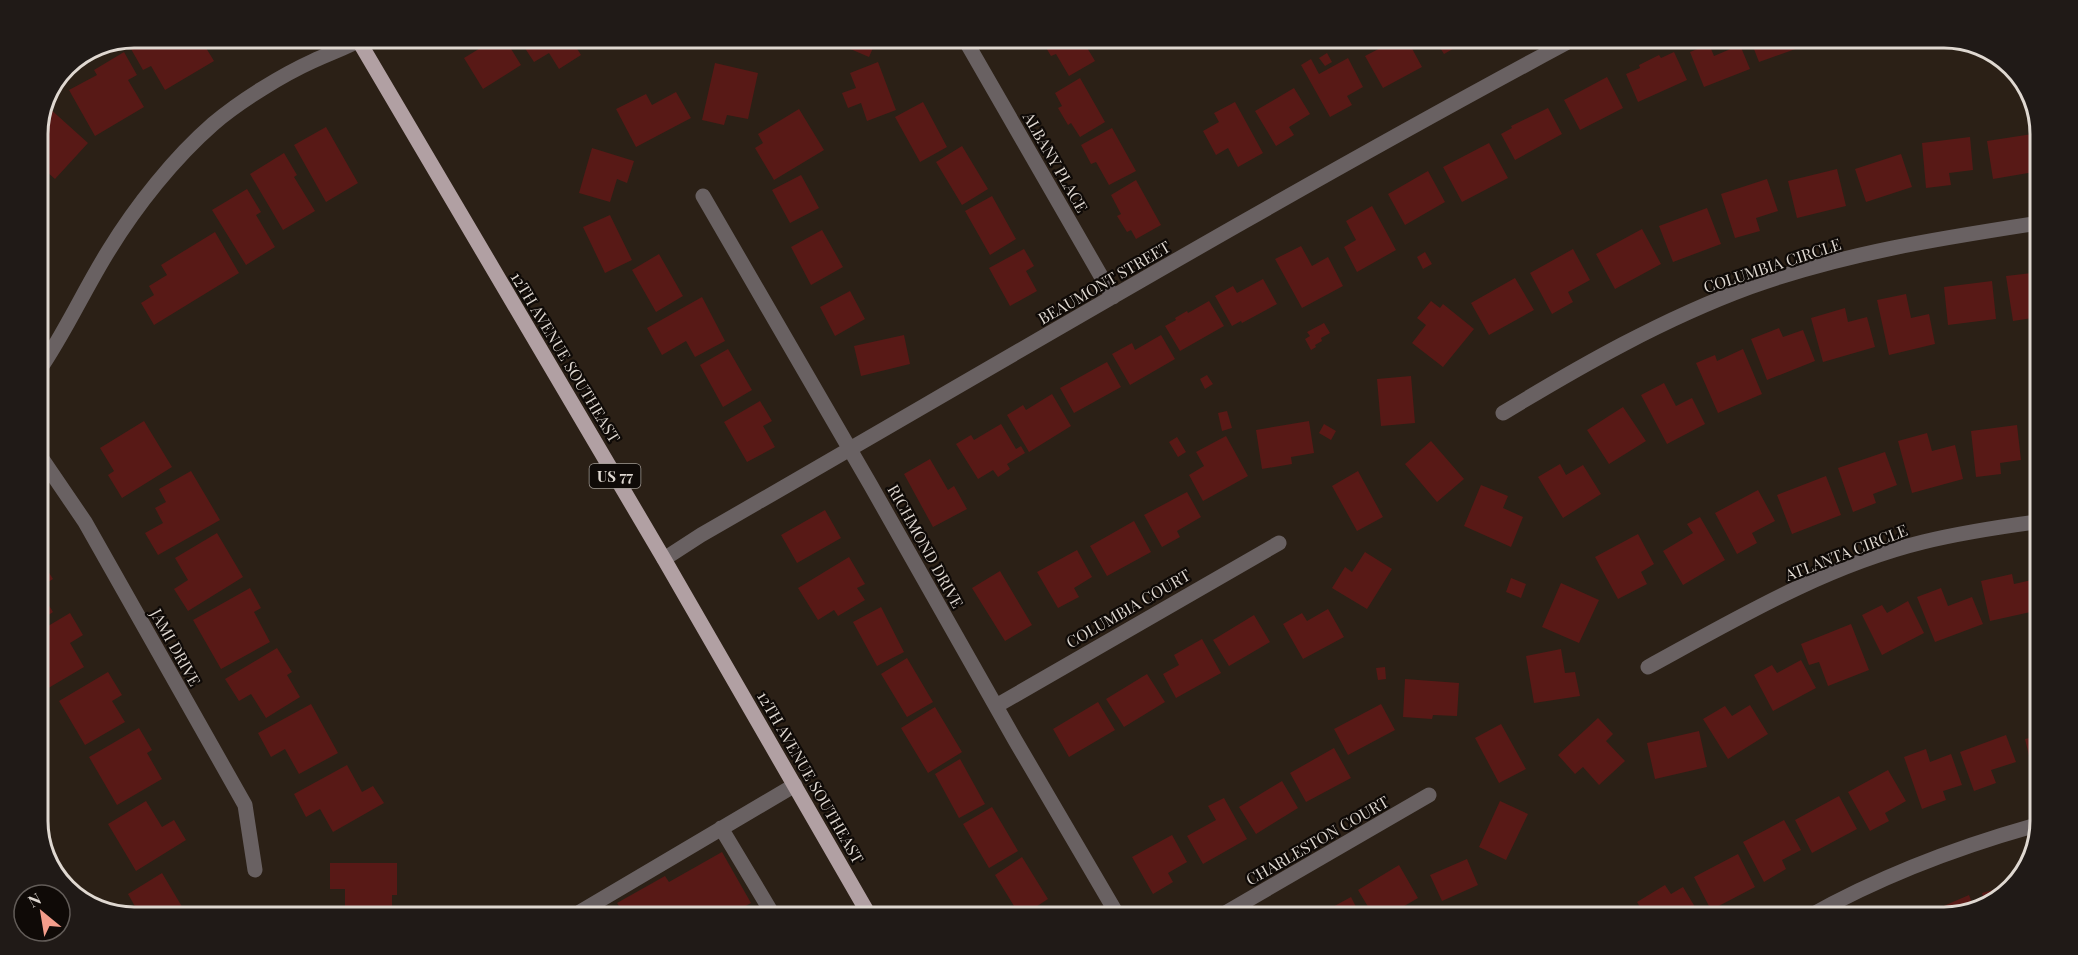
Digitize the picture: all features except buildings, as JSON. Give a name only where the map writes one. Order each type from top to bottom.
[{"type":"main road","name":"12TH AVENUE SOUTHEAST","points":[[364,48],[664,559],[865,907]]},
{"type":"street","points":[[48,357],[71,321],[86,289],[126,223],[182,154],[214,124],[255,95],[311,62],[340,48]]},
{"type":"street","name":"ALBANY PLACE","points":[[970,48],[1113,297]]},
{"type":"street","name":"BEAUMONT STREET","points":[[664,559],[700,535],[1113,297],[1461,99],[1557,48]]},
{"type":"street","name":"RICHMOND DRIVE","points":[[703,196],[1113,907]]},
{"type":"street","name":"COLUMBIA CIRCLE","points":[[1503,413],[1547,386],[1660,325],[1751,287],[1807,269],[1895,247],[2030,224]]},
{"type":"street","name":"JAMI DRIVE","points":[[48,468],[85,522],[245,805],[255,870]]},
{"type":"street","name":"ATLANTA CIRCLE","points":[[1648,667],[1749,612],[1833,573],[1923,542],[2030,523]]},
{"type":"street","name":"COLUMBIA COURT","points":[[996,706],[1279,543]]},
{"type":"street","points":[[588,907],[795,785]]},
{"type":"street","name":"CHARLESTON COURT","points":[[1236,907],[1429,795]]},
{"type":"street","points":[[1827,907],[1908,868],[1973,844],[2029,827]]},
{"type":"street","points":[[722,828],[768,907]]}]
